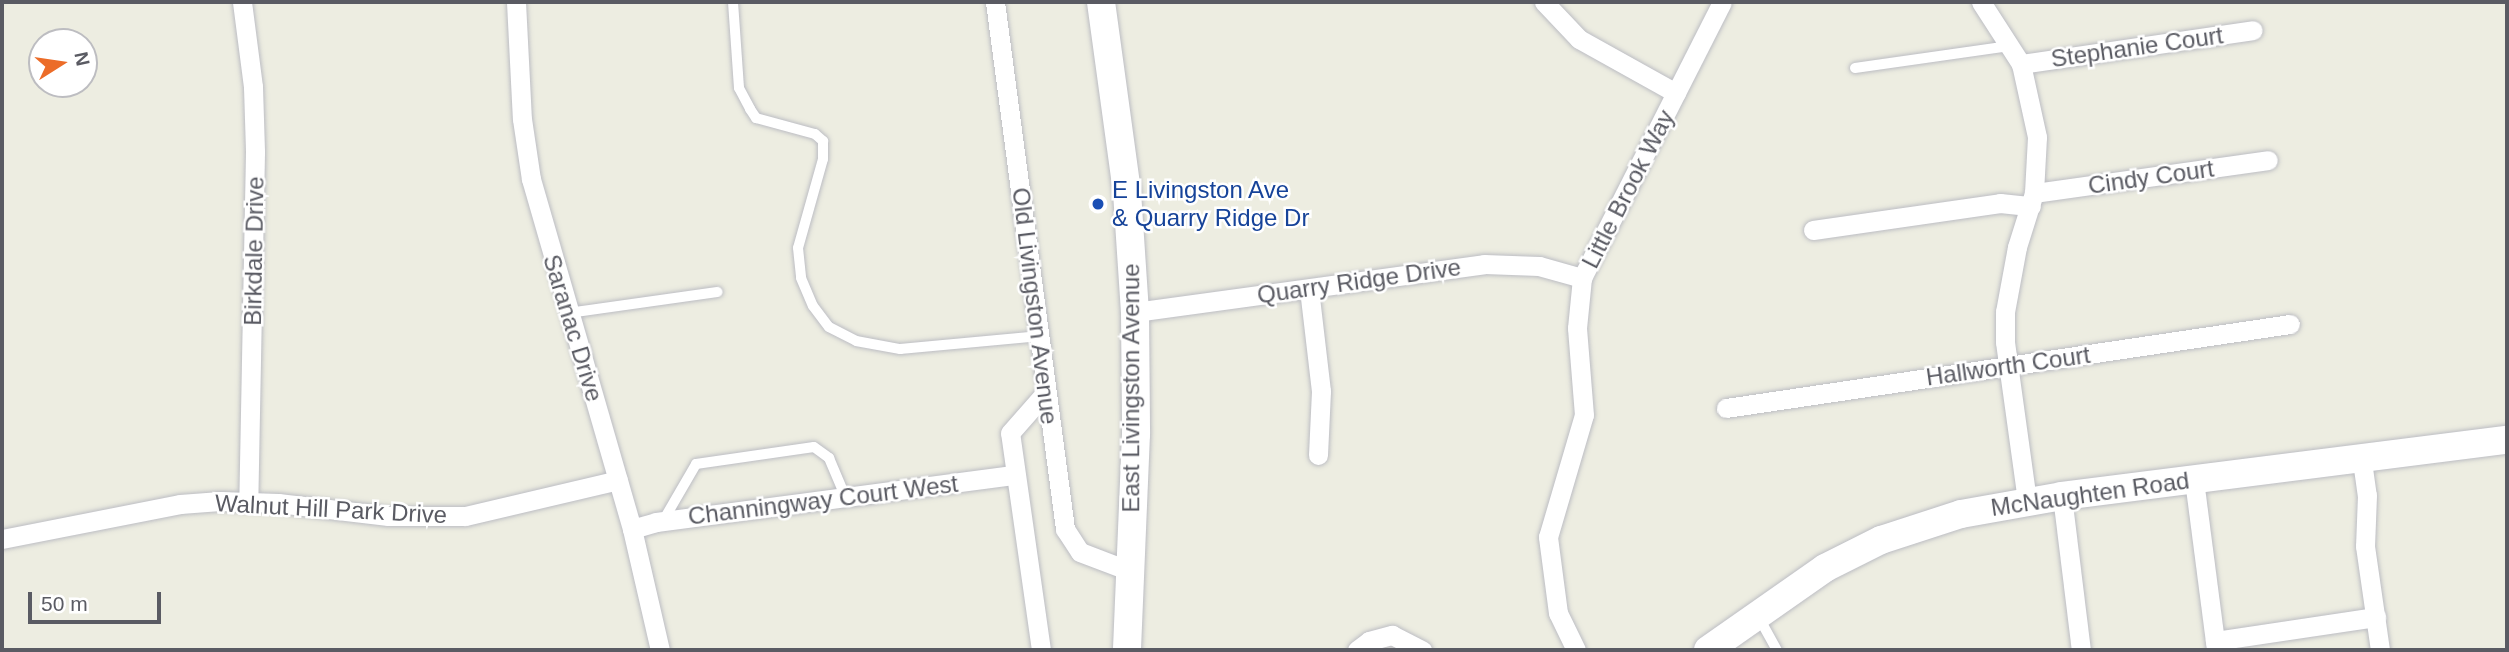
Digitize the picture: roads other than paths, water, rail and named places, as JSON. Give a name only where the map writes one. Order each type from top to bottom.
[{"type":"street","name":"Birkdale Drive","points":[[242,2],[253,87],[255,152],[248,501]]},
{"type":"street","name":"Saranac Drive","points":[[516,2],[525,149],[568,313],[632,529],[660,650]]},
{"type":"street","name":"Old Livingston Avenue","points":[[995,2],[1067,538],[1080,552],[1130,571]]},
{"type":"street","name":"East Livingston Avenue","points":[[1101,2],[1126,192],[1135,312],[1127,650]]},
{"type":"street","name":"Little Brook Way","points":[[1576,650],[1563,629],[1554,595],[1548,537],[1584,415],[1577,328],[1583,278],[1722,2]]},
{"type":"street","points":[[1981,2],[2013,45],[2021,64],[2037,136],[2032,200],[2005,312],[2008,366],[2028,501]]},
{"type":"street","name":"Little Brook Way","points":[[1548,4],[1579,39],[1676,93]]},
{"type":"street","name":"Stephanie Court","points":[[2021,64],[2253,30]]},
{"type":"street","name":"Cindy Court","points":[[1813,230],[2032,200],[2268,160]]},
{"type":"street","name":"Quarry Ridge Drive","points":[[1135,312],[1511,262],[1583,278]]},
{"type":"street","points":[[1309,289],[1320,366],[1318,455]]},
{"type":"street","name":"Hallworth Court","points":[[1727,408],[2290,324]]},
{"type":"street","points":[[1041,650],[1010,433],[1046,391]]},
{"type":"street","name":"McNaughten Road","points":[[1708,650],[1756,612],[1825,568],[1881,540],[1961,514],[2063,496],[2507,440]]},
{"type":"street","points":[[2362,460],[2367,495],[2365,546],[2380,650]]},
{"type":"street","name":"Channingway Court West","points":[[632,529],[663,521],[1015,475]]},
{"type":"street","name":"Walnut Hill Park Drive","points":[[2,539],[180,504],[248,501],[388,516],[465,516],[499,511],[618,480]]},
{"type":"street","points":[[2194,480],[2215,645],[2376,617]]},
{"type":"street","points":[[2063,496],[2081,650]]},
{"type":"street","points":[[1357,650],[1369,641],[1392,635],[1422,650]]},
{"type":"lane","points":[[733,2],[739,88],[756,118],[815,134],[823,141],[798,248],[801,278],[813,306],[829,327],[856,341],[900,349],[1040,336]]},
{"type":"lane","points":[[1855,68],[2013,45]]},
{"type":"lane","points":[[568,313],[718,292]]},
{"type":"lane","points":[[663,521],[696,464],[814,447],[829,458],[846,498]]},
{"type":"lane","points":[[1756,612],[1777,650]]},
{"type":"place","name":"E Livingston Ave & Quarry Ridge Dr","points":[[1098,204]]}]
